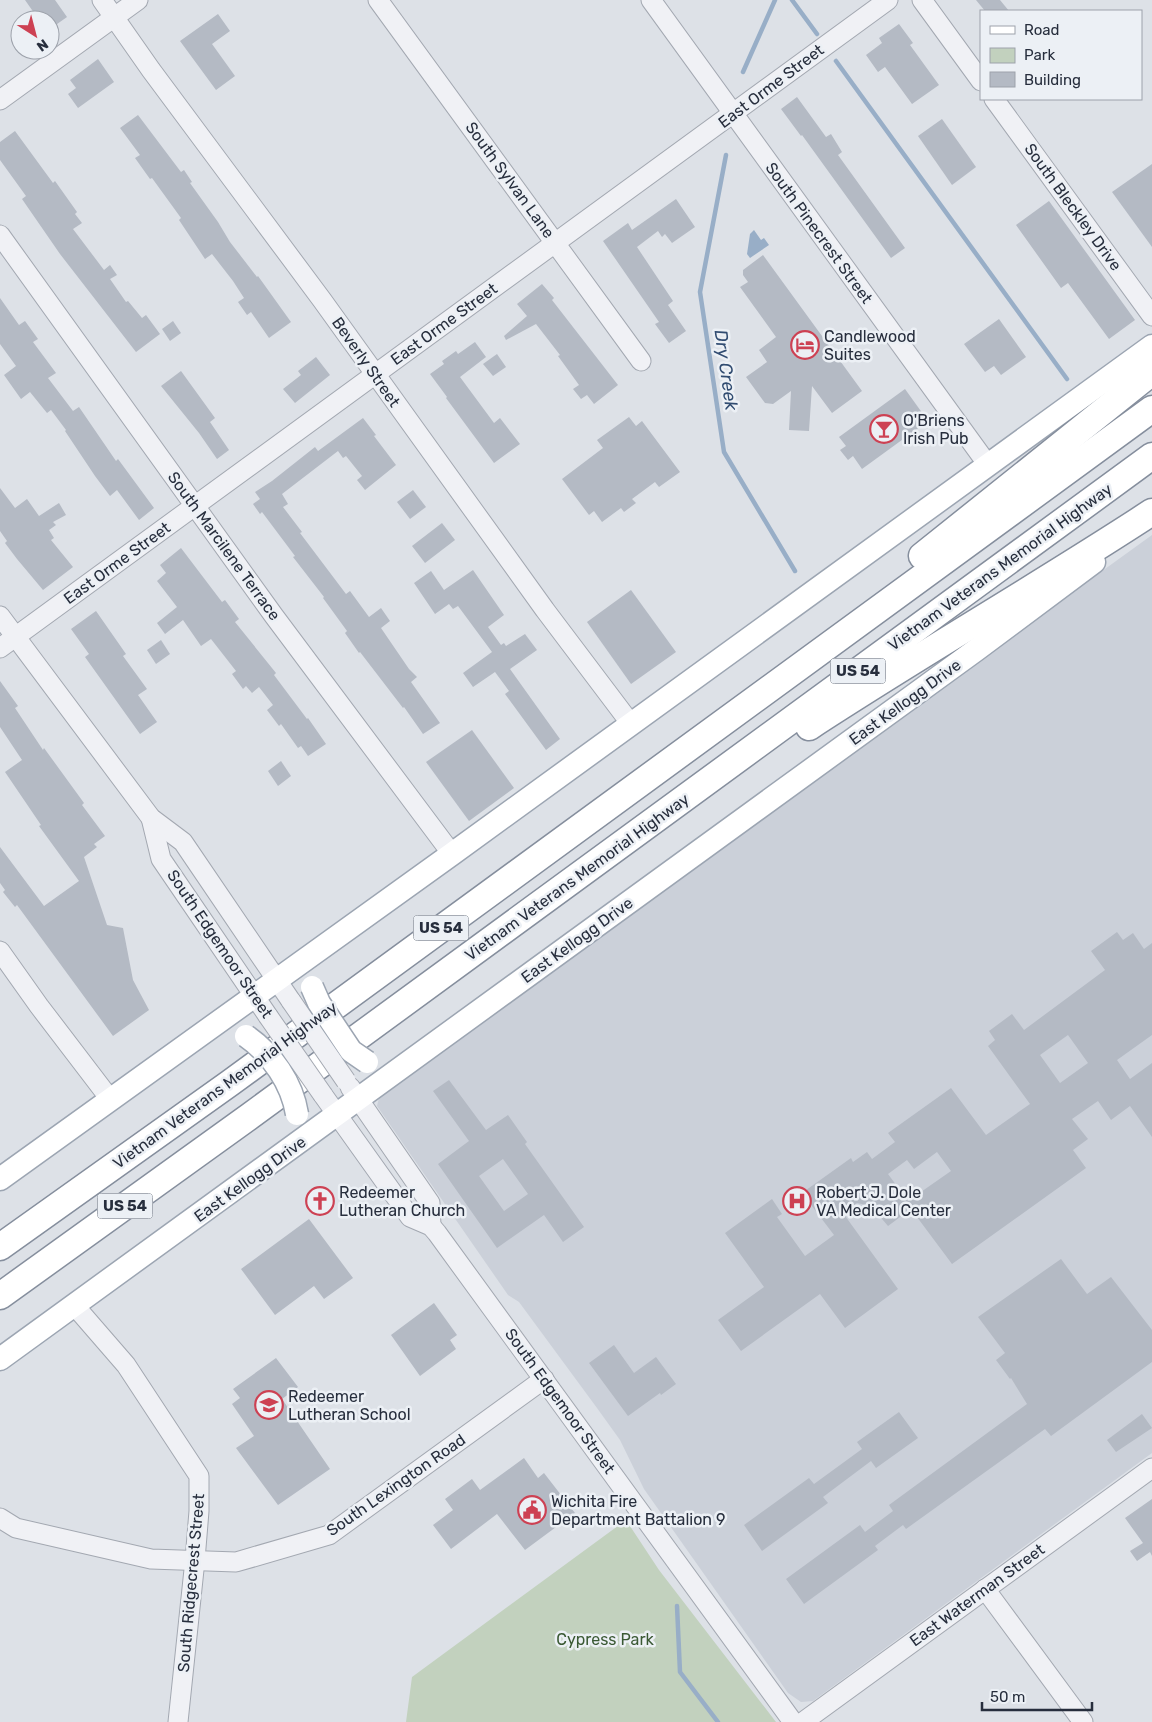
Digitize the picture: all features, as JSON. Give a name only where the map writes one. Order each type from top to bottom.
[{"type":"highway","points":[[653,773],[1152,372]]},
{"type":"highway","name":"Vietnam Veterans Memorial Highway","points":[[0,1247],[230,1083],[1152,409]]},
{"type":"highway","name":"Vietnam Veterans Memorial Highway","points":[[0,1296],[250,1116],[1152,456]]},
{"type":"highway","points":[[565,885],[880,680],[1078,561],[1152,512]]},
{"type":"highway","points":[[0,1233],[230,1083]]},
{"type":"highway","points":[[0,1312],[250,1116]]},
{"type":"main road","points":[[0,1179],[1152,346]]},
{"type":"main road","name":"East Kellogg Drive","points":[[0,1359],[976,650],[1152,518]]},
{"type":"main road","points":[[326,944],[313,969],[312,987],[319,1004],[352,1051],[367,1062],[383,1063],[416,1058]]},
{"type":"main road","points":[[203,1033],[227,1032],[246,1036],[260,1046],[286,1080],[294,1096],[297,1114],[289,1135],[269,1164]]},
{"type":"street","name":"Beverly Street","points":[[102,0],[151,70],[322,300],[545,610],[631,724]]},
{"type":"street","points":[[0,100],[138,0]]},
{"type":"street","name":"South Sylvan Lane","points":[[378,0],[641,361]]},
{"type":"street","name":"South Pinecrest Street","points":[[651,0],[988,465]]},
{"type":"street","name":"East Orme Street","points":[[0,648],[888,0]]},
{"type":"street","points":[[922,0],[980,80]]},
{"type":"street","name":"South Bleckley Drive","points":[[995,100],[1152,316]]},
{"type":"street","name":"South Marcilene Terrace","points":[[0,234],[274,616],[452,854]]},
{"type":"street","name":"South Edgemoor Street","points":[[0,616],[151,818],[183,842],[430,1203],[431,1226]]},
{"type":"street","name":"South Edgemoor Street","points":[[151,818],[162,859],[337,1116],[410,1217],[431,1226],[793,1722]]},
{"type":"street","points":[[0,951],[39,1006],[110,1099]]},
{"type":"street","name":"South Ridgecrest Street","points":[[74,1305],[126,1365],[199,1476],[199,1511],[195,1560],[178,1722]]},
{"type":"street","name":"South Lexington Road","points":[[0,1518],[16,1528],[151,1559],[236,1562],[328,1535],[544,1379]]},
{"type":"street","name":"East Waterman Street","points":[[803,1722],[1152,1468]]},
{"type":"street","points":[[984,1589],[1083,1722]]},
{"type":"shaded area","name":"Robert J. Dole VA Medical Center","points":[[1152,535],[1152,1453],[813,1701],[801,1702],[788,1693],[644,1489],[620,1440],[597,1408],[519,1302],[508,1295],[377,1106],[379,1098],[383,1090]]},
{"type":"green space","name":"Cypress Park","points":[[626,1520],[659,1570],[776,1722],[406,1722],[412,1677]]},
{"type":"water","points":[[754,230],[761,240],[764,238],[769,245],[750,258],[747,254],[750,234]]},
{"type":"building","points":[[25,0],[55,0],[67,17],[60,22],[60,10],[32,10]]},
{"type":"building","points":[[976,0],[1000,0],[1008,10],[984,10]]},
{"type":"building","points":[[218,14],[230,31],[212,44],[235,76],[216,90],[180,41]]},
{"type":"building","points":[[899,24],[913,43],[910,45],[939,85],[912,104],[885,67],[878,72],[866,55],[882,43],[879,38]]},
{"type":"building","points":[[98,59],[114,82],[78,108],[68,94],[76,88],[70,80]]},
{"type":"building","points":[[797,97],[826,137],[831,134],[842,152],[838,155],[905,248],[891,258],[781,109]]},
{"type":"building","points":[[138,115],[181,172],[184,170],[192,182],[190,183],[230,242],[258,276],[291,322],[269,338],[251,312],[247,315],[238,302],[244,298],[233,281],[212,254],[205,259],[179,220],[181,218],[135,158],[140,155],[120,128]]},
{"type":"building","points":[[942,119],[976,167],[952,185],[918,136]]},
{"type":"building","points":[[15,131],[77,212],[75,214],[82,223],[73,229],[104,270],[110,265],[117,275],[110,279],[126,302],[128,301],[142,318],[146,315],[160,334],[136,352],[60,254],[22,199],[26,196],[0,160],[0,142]]},
{"type":"building","points":[[1152,164],[1152,247],[1112,192]]},
{"type":"building","points":[[676,199],[695,227],[672,243],[665,234],[662,237],[658,231],[637,247],[673,301],[668,305],[686,331],[669,343],[655,324],[659,322],[603,241],[628,223],[632,230]]},
{"type":"building","points":[[1049,201],[1135,320],[1109,339],[1068,283],[1061,288],[1016,225]]},
{"type":"building","name":"Candlewood Suites","points":[[763,255],[862,391],[832,413],[812,386],[809,431],[789,430],[791,391],[773,404],[765,403],[746,377],[767,362],[759,350],[776,337],[740,287],[748,282],[743,275],[743,270]]},
{"type":"building","points":[[542,284],[554,298],[552,300],[618,385],[594,404],[587,395],[581,399],[573,389],[579,385],[558,356],[560,355],[536,324],[506,340],[504,336],[527,316],[517,304]]},
{"type":"building","points":[[0,298],[19,325],[25,321],[38,339],[33,342],[56,373],[48,378],[73,411],[79,407],[116,461],[118,459],[154,508],[139,520],[117,490],[110,496],[51,410],[47,413],[30,392],[21,399],[4,375],[16,366],[0,344]]},
{"type":"building","points":[[999,319],[1026,357],[1001,375],[994,366],[985,372],[964,344]]},
{"type":"building","points":[[173,321],[181,333],[170,341],[162,329]]},
{"type":"building","points":[[475,342],[486,357],[460,377],[494,423],[500,418],[520,444],[494,463],[430,374],[444,364],[442,361],[456,351],[458,354]]},
{"type":"building","points":[[497,354],[506,367],[493,376],[483,364]]},
{"type":"building","points":[[316,357],[330,375],[295,403],[283,389],[301,375],[298,371]]},
{"type":"building","points":[[181,371],[215,418],[210,422],[229,450],[217,459],[199,433],[161,386]]},
{"type":"building","name":"O'Briens Irish Pub","points":[[905,389],[928,421],[862,469],[853,456],[848,460],[840,450],[846,446],[839,437]]},
{"type":"building","points":[[629,417],[636,426],[642,421],[680,472],[659,487],[655,482],[632,499],[636,503],[624,512],[621,508],[602,522],[594,511],[589,515],[562,479],[603,448],[597,440]]},
{"type":"building","points":[[363,418],[396,465],[365,490],[357,480],[362,476],[346,456],[343,458],[338,451],[282,494],[288,504],[283,507],[346,594],[350,591],[369,617],[381,608],[390,621],[381,628],[409,669],[417,677],[411,682],[440,723],[423,734],[404,707],[359,653],[324,597],[293,557],[295,556],[262,512],[260,514],[253,504],[260,499],[255,492],[315,447],[318,451]]},
{"type":"building","points":[[0,488],[15,508],[27,499],[39,516],[59,503],[66,515],[53,522],[56,525],[49,530],[54,538],[51,540],[73,567],[43,590],[5,543],[7,541],[0,531]]},
{"type":"building","points":[[413,490],[426,507],[410,519],[397,502]]},
{"type":"building","points":[[442,523],[455,540],[425,563],[412,546]]},
{"type":"building","points":[[181,548],[222,602],[225,600],[239,619],[235,622],[276,673],[274,675],[326,744],[308,756],[301,746],[298,748],[281,724],[279,726],[267,710],[273,705],[259,687],[252,693],[246,686],[243,689],[232,674],[236,671],[211,639],[201,646],[183,620],[165,634],[157,623],[177,607],[157,581],[166,573],[160,565]]},
{"type":"building","points":[[473,570],[504,615],[488,627],[501,645],[504,643],[506,646],[525,634],[537,650],[510,669],[560,739],[546,750],[505,694],[509,691],[495,672],[473,687],[463,673],[492,652],[458,606],[453,609],[449,604],[435,614],[414,583],[431,571],[444,590]]},
{"type":"building","points":[[631,590],[676,652],[631,684],[587,622]]},
{"type":"building","points":[[96,611],[126,654],[123,656],[147,689],[138,695],[157,722],[140,734],[85,657],[89,654],[71,629]]},
{"type":"building","points":[[161,640],[170,654],[156,664],[147,650]]},
{"type":"building","points":[[0,681],[18,706],[15,708],[43,750],[44,748],[84,803],[82,805],[105,836],[94,844],[97,847],[84,857],[107,925],[123,928],[133,980],[149,1010],[113,1036],[17,905],[15,907],[3,892],[5,890],[0,883],[0,847],[44,906],[79,881],[39,826],[41,825],[5,772],[22,760],[0,727]]},
{"type":"building","points":[[472,730],[514,788],[469,821],[426,762]]},
{"type":"building","points":[[281,761],[291,776],[278,786],[268,771]]},
{"type":"building","points":[[1117,932],[1123,940],[1133,933],[1144,949],[1152,943],[1152,1035],[1117,1060],[1130,1079],[1152,1063],[1152,1137],[1130,1106],[1111,1120],[1098,1101],[1072,1119],[1088,1139],[1073,1150],[1086,1168],[952,1264],[911,1209],[888,1226],[871,1206],[857,1203],[843,1213],[898,1289],[845,1328],[820,1294],[741,1351],[718,1320],[764,1287],[725,1233],[772,1199],[782,1214],[777,1217],[805,1256],[834,1235],[802,1193],[851,1158],[853,1162],[867,1152],[872,1159],[895,1142],[888,1133],[951,1088],[986,1135],[1030,1104],[988,1046],[995,1040],[989,1031],[1012,1014],[1024,1030],[1105,970],[1091,951]],"holes":[[[1068,1035],[1088,1063],[1060,1083],[1040,1055]],[[937,1152],[951,1171],[908,1201],[888,1174],[907,1160],[914,1169]]]},
{"type":"building","points":[[449,1080],[486,1130],[508,1115],[527,1142],[525,1144],[584,1227],[563,1242],[544,1215],[497,1248],[438,1164],[469,1141],[433,1091]],"holes":[[[503,1159],[528,1194],[504,1211],[479,1176]]]},
{"type":"building","points":[[309,1219],[353,1278],[324,1299],[314,1286],[275,1315],[241,1269]]},
{"type":"building","points":[[1061,1259],[1087,1294],[1111,1277],[1152,1330],[1152,1362],[1051,1436],[1045,1429],[906,1529],[903,1525],[875,1546],[878,1550],[804,1604],[786,1579],[860,1525],[865,1532],[893,1511],[889,1505],[1027,1404],[1011,1378],[996,1360],[1005,1353],[978,1317]]},
{"type":"building","points":[[434,1303],[457,1335],[450,1340],[456,1349],[420,1376],[391,1335]]},
{"type":"building","points":[[614,1345],[634,1373],[656,1357],[676,1384],[628,1416],[589,1363]]},
{"type":"building","points":[[276,1358],[298,1387],[282,1399],[330,1469],[278,1505],[236,1448],[254,1436],[232,1404],[240,1398],[233,1389]]},
{"type":"building","points":[[899,1412],[918,1438],[876,1468],[871,1461],[823,1497],[828,1503],[762,1551],[744,1525],[809,1478],[814,1484],[862,1449],[857,1442]]},
{"type":"building","points":[[1142,1414],[1152,1428],[1116,1452],[1107,1440]]},
{"type":"building","points":[[524,1458],[538,1478],[544,1473],[575,1513],[525,1550],[497,1514],[451,1549],[433,1525],[453,1510],[445,1499],[472,1479],[480,1490]]},
{"type":"building","points":[[1152,1499],[1152,1556],[1150,1552],[1137,1561],[1130,1551],[1143,1543],[1125,1518]]},
{"type":"waterway","name":"Dry Creek","points":[[743,72],[775,0]]},
{"type":"waterway","points":[[792,0],[817,34]]},
{"type":"waterway","points":[[836,61],[1067,379]]},
{"type":"waterway","name":"Dry Creek","points":[[726,155],[700,292],[724,452],[795,571]]},
{"type":"waterway","name":"Dry Creek","points":[[677,1606],[680,1672],[718,1722]]},
{"type":"place","name":"Candlewood Suites","points":[[805,345]]},
{"type":"place","name":"O'Briens Irish Pub","points":[[884,429]]},
{"type":"place","name":"Redeemer Lutheran Church","points":[[320,1201]]},
{"type":"place","name":"Robert J. Dole VA Medical Center","points":[[797,1201]]},
{"type":"place","name":"Redeemer Lutheran School","points":[[269,1405]]},
{"type":"place","name":"Wichita Fire Department Battalion 9","points":[[532,1510]]}]
